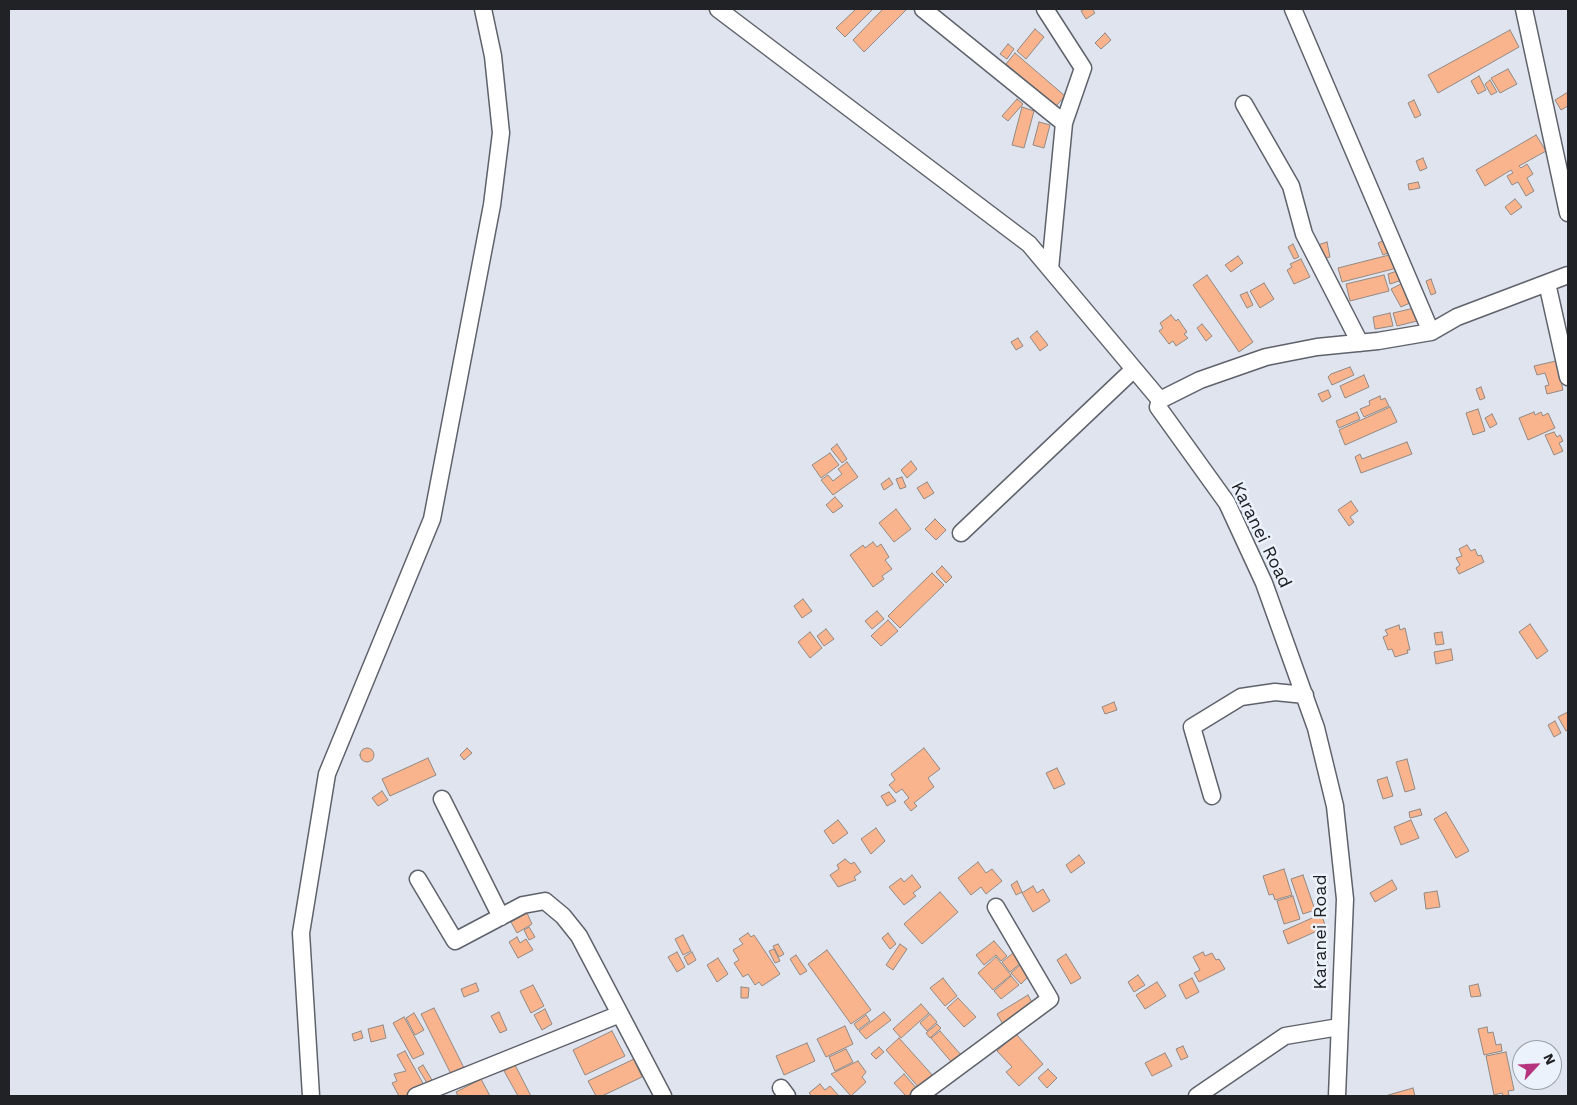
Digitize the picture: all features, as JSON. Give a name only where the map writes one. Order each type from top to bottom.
[{"type":"street","points":[[311,1096],[301,933],[327,774],[432,519],[492,205],[502,132],[493,56],[483,9]]},
{"type":"street","points":[[718,9],[1029,244],[1160,400],[1200,380],[1266,357],[1317,347],[1360,343],[1431,332],[1457,317],[1568,275]]},
{"type":"street","points":[[923,9],[1064,123]]},
{"type":"street","points":[[1045,9],[1083,68],[1064,123],[1050,269]]},
{"type":"street","points":[[1293,9],[1431,332]]},
{"type":"street","points":[[1524,9],[1568,213]]},
{"type":"street","points":[[1244,104],[1291,186],[1304,234],[1360,343]]},
{"type":"street","points":[[1547,283],[1568,377]]},
{"type":"street","points":[[960,533],[1134,369]]},
{"type":"street","name":"Karanei Road","points":[[1160,400],[1158,407],[1227,503],[1264,583],[1316,728],[1335,806],[1345,900],[1337,1096]]},
{"type":"street","points":[[1212,796],[1192,727],[1241,697],[1275,692],[1305,695]]},
{"type":"street","points":[[442,798],[501,917]]},
{"type":"street","points":[[418,879],[455,941],[523,905],[544,901],[563,916],[578,936],[663,1096]]},
{"type":"street","points":[[919,1096],[1050,999],[996,907]]},
{"type":"street","points":[[416,1096],[620,1014]]},
{"type":"street","points":[[1197,1096],[1285,1036],[1339,1026]]},
{"type":"building","points":[[856,9],[873,9],[845,37],[836,28]]},
{"type":"building","points":[[883,9],[907,9],[864,52],[853,40]]},
{"type":"building","points":[[1092,9],[1095,13],[1086,19],[1081,11]]},
{"type":"building","points":[[1035,29],[1044,37],[1026,59],[1017,51]]},
{"type":"building","points":[[1510,30],[1519,47],[1438,93],[1428,75]]},
{"type":"building","points":[[1105,33],[1111,40],[1101,49],[1095,43]]},
{"type":"building","points":[[1008,44],[1014,49],[1007,59],[1000,54]]},
{"type":"building","points":[[1015,53],[1065,96],[1056,106],[1006,64]]},
{"type":"building","points":[[1508,69],[1517,84],[1500,93],[1491,78]]},
{"type":"building","points":[[1479,76],[1486,90],[1478,94],[1471,81]]},
{"type":"building","points":[[1490,80],[1497,92],[1491,95],[1485,84]]},
{"type":"building","points":[[1568,92],[1568,106],[1561,110],[1555,100]]},
{"type":"building","points":[[1017,99],[1023,104],[1008,121],[1002,116]]},
{"type":"building","points":[[1414,100],[1421,115],[1415,118],[1408,103]]},
{"type":"building","points":[[1022,107],[1034,111],[1024,148],[1012,145]]},
{"type":"building","points":[[1039,122],[1050,125],[1044,148],[1033,145]]},
{"type":"building","points":[[1536,135],[1546,151],[1519,166],[1521,168],[1527,164],[1533,174],[1527,178],[1534,191],[1526,196],[1518,182],[1512,185],[1507,176],[1513,173],[1511,170],[1485,186],[1476,170]]},
{"type":"building","points":[[1423,158],[1427,168],[1420,171],[1416,161]]},
{"type":"building","points":[[1418,182],[1420,188],[1409,190],[1408,184]]},
{"type":"building","points":[[1515,199],[1522,207],[1511,215],[1505,207]]},
{"type":"building","points":[[1385,240],[1390,252],[1383,255],[1378,243]]},
{"type":"building","points":[[1327,242],[1330,257],[1322,259],[1318,245]]},
{"type":"building","points":[[1293,244],[1299,257],[1294,259],[1288,247]]},
{"type":"building","points":[[1393,254],[1397,268],[1342,282],[1338,268]]},
{"type":"building","points":[[1238,256],[1243,263],[1231,272],[1225,265]]},
{"type":"building","points":[[1301,259],[1310,277],[1294,284],[1287,270],[1292,267],[1290,264]]},
{"type":"building","points":[[1400,270],[1402,280],[1390,284],[1388,274]]},
{"type":"building","points":[[1207,275],[1253,342],[1239,352],[1193,285]]},
{"type":"building","points":[[1384,275],[1389,291],[1350,301],[1346,284]]},
{"type":"building","points":[[1431,279],[1436,293],[1431,295],[1426,281]]},
{"type":"building","points":[[1264,283],[1274,299],[1260,308],[1250,291]]},
{"type":"building","points":[[1403,283],[1412,302],[1401,307],[1391,289]]},
{"type":"building","points":[[1247,292],[1253,305],[1247,308],[1240,295]]},
{"type":"building","points":[[1414,308],[1417,321],[1397,326],[1393,313]]},
{"type":"building","points":[[1390,313],[1393,326],[1375,329],[1373,317]]},
{"type":"building","points":[[1171,315],[1176,321],[1178,319],[1187,332],[1184,334],[1188,338],[1176,346],[1173,341],[1169,344],[1159,331],[1163,328],[1160,323]]},
{"type":"building","points":[[1202,324],[1212,336],[1206,341],[1197,328]]},
{"type":"building","points":[[1037,331],[1048,345],[1040,351],[1030,337]]},
{"type":"building","points":[[1018,338],[1023,346],[1016,350],[1011,342]]},
{"type":"building","points":[[1556,361],[1563,390],[1547,394],[1545,386],[1549,385],[1545,373],[1537,375],[1534,366]]},
{"type":"building","points":[[1350,367],[1354,375],[1332,385],[1328,377],[1331,374]]},
{"type":"building","points":[[1364,375],[1369,387],[1345,398],[1340,386]]},
{"type":"building","points":[[1481,387],[1485,398],[1480,400],[1476,389]]},
{"type":"building","points":[[1328,390],[1331,397],[1322,402],[1318,394]]},
{"type":"building","points":[[1380,396],[1381,400],[1385,398],[1389,406],[1364,417],[1360,409],[1370,405],[1369,401]]},
{"type":"building","points":[[1390,407],[1397,422],[1345,445],[1339,430]]},
{"type":"building","points":[[1478,409],[1485,431],[1473,435],[1466,413]]},
{"type":"building","points":[[1357,412],[1360,419],[1339,428],[1336,421]]},
{"type":"building","points":[[1534,412],[1535,415],[1541,412],[1543,416],[1548,413],[1555,428],[1528,440],[1519,418]]},
{"type":"building","points":[[1492,414],[1497,424],[1490,428],[1485,418]]},
{"type":"building","points":[[1554,432],[1557,437],[1560,435],[1563,441],[1559,443],[1563,451],[1554,455],[1545,435]]},
{"type":"building","points":[[1407,442],[1412,454],[1361,473],[1355,457],[1360,454],[1362,459]]},
{"type":"building","points":[[837,444],[847,459],[842,463],[831,449]]},
{"type":"building","points":[[830,453],[839,465],[821,478],[812,465]]},
{"type":"building","points":[[911,461],[917,469],[907,478],[901,470]]},
{"type":"building","points":[[847,462],[858,477],[833,495],[821,480],[828,475],[833,481],[842,474],[838,469]]},
{"type":"building","points":[[902,477],[906,487],[900,489],[896,479]]},
{"type":"building","points":[[889,478],[893,484],[884,490],[881,484]]},
{"type":"building","points":[[927,482],[934,493],[924,499],[917,488]]},
{"type":"building","points":[[835,497],[843,506],[833,513],[826,505]]},
{"type":"building","points":[[1351,501],[1358,511],[1350,517],[1354,522],[1349,526],[1338,510]]},
{"type":"building","points":[[896,509],[911,529],[894,542],[879,523]]},
{"type":"building","points":[[935,519],[946,530],[936,540],[925,529]]},
{"type":"building","points":[[873,542],[877,547],[881,544],[889,557],[885,560],[892,569],[882,576],[884,579],[873,587],[850,555],[863,545],[865,548]]},
{"type":"building","points":[[1467,545],[1471,551],[1475,549],[1478,556],[1481,555],[1484,562],[1459,574],[1456,568],[1460,565],[1456,558],[1462,556],[1459,549]]},
{"type":"building","points":[[942,566],[952,577],[946,583],[936,572]]},
{"type":"building","points":[[932,573],[944,585],[900,628],[888,616]]},
{"type":"building","points":[[803,599],[812,611],[802,618],[794,606]]},
{"type":"building","points":[[877,611],[884,619],[872,629],[865,621]]},
{"type":"building","points":[[888,620],[898,631],[881,646],[871,636]]},
{"type":"building","points":[[1530,624],[1548,651],[1537,659],[1519,632]]},
{"type":"building","points":[[1399,625],[1400,630],[1405,628],[1410,650],[1407,650],[1408,653],[1395,657],[1392,649],[1388,650],[1383,637],[1388,635],[1385,630]]},
{"type":"building","points":[[826,629],[834,639],[824,646],[817,636]]},
{"type":"building","points":[[810,632],[822,648],[810,658],[798,642]]},
{"type":"building","points":[[1442,632],[1444,644],[1436,645],[1434,633]]},
{"type":"building","points":[[1451,649],[1453,660],[1436,664],[1434,652]]},
{"type":"building","points":[[1114,702],[1117,710],[1105,714],[1102,707]]},
{"type":"building","points":[[1568,712],[1568,730],[1566,731],[1558,717]]},
{"type":"building","points":[[1555,721],[1561,733],[1554,737],[1548,725]]},
{"type":"building","points":[[364,748],[370,748],[374,755],[370,762],[364,762],[360,758],[360,752]]},
{"type":"building","points":[[467,748],[472,753],[464,760],[460,755]]},
{"type":"building","points":[[924,748],[940,769],[928,778],[934,787],[914,803],[917,806],[911,811],[904,802],[909,798],[902,789],[896,793],[889,785],[895,780],[891,774]]},
{"type":"building","points":[[428,758],[436,775],[390,796],[382,779]]},
{"type":"building","points":[[1407,759],[1415,789],[1405,792],[1396,762]]},
{"type":"building","points":[[1057,768],[1065,784],[1054,789],[1046,773]]},
{"type":"building","points":[[1387,777],[1393,796],[1383,799],[1377,780]]},
{"type":"building","points":[[382,791],[388,800],[378,806],[372,798]]},
{"type":"building","points":[[889,792],[896,801],[887,806],[881,796]]},
{"type":"building","points":[[1420,809],[1422,815],[1410,818],[1409,812]]},
{"type":"building","points":[[1446,812],[1469,851],[1456,858],[1434,819]]},
{"type":"building","points":[[838,820],[848,833],[833,844],[824,831]]},
{"type":"building","points":[[1411,820],[1419,838],[1401,845],[1394,827]]},
{"type":"building","points":[[876,828],[885,841],[871,854],[861,839]]},
{"type":"building","points":[[1079,855],[1085,863],[1071,873],[1066,865]]},
{"type":"building","points":[[845,859],[851,864],[854,862],[861,872],[854,877],[856,880],[838,887],[830,875],[839,869],[837,865]]},
{"type":"building","points":[[978,862],[986,873],[992,869],[1002,881],[986,894],[981,887],[971,895],[958,878]]},
{"type":"building","points":[[1284,869],[1292,895],[1275,900],[1273,894],[1269,895],[1263,876]]},
{"type":"building","points":[[912,875],[921,887],[913,893],[916,896],[904,905],[889,887],[901,878],[904,882]]},
{"type":"building","points":[[1303,875],[1315,910],[1303,914],[1291,879]]},
{"type":"building","points":[[1392,880],[1397,889],[1375,902],[1370,893]]},
{"type":"building","points":[[1017,881],[1022,892],[1016,895],[1011,885]]},
{"type":"building","points":[[1033,886],[1037,893],[1043,889],[1050,901],[1033,912],[1022,893]]},
{"type":"building","points":[[1437,891],[1440,907],[1426,909],[1424,893]]},
{"type":"building","points":[[940,892],[958,912],[922,944],[904,924]]},
{"type":"building","points":[[1293,896],[1300,919],[1284,924],[1277,901]]},
{"type":"building","points":[[527,913],[532,924],[517,933],[511,922]]},
{"type":"building","points":[[1321,914],[1326,927],[1288,944],[1283,931]]},
{"type":"building","points":[[529,927],[535,937],[529,940],[524,930]]},
{"type":"building","points":[[748,933],[751,937],[754,935],[780,974],[762,986],[759,982],[755,985],[748,974],[743,977],[734,963],[739,960],[733,950],[743,944],[739,939]]},
{"type":"building","points":[[888,933],[896,944],[890,949],[882,938]]},
{"type":"building","points":[[683,935],[691,951],[683,955],[675,939]]},
{"type":"building","points":[[517,937],[520,943],[526,939],[533,950],[518,958],[509,942]]},
{"type":"building","points":[[994,941],[1007,956],[1001,961],[996,955],[984,965],[976,955]]},
{"type":"building","points":[[778,944],[784,954],[779,957],[773,946]]},
{"type":"building","points":[[900,944],[907,949],[893,970],[886,965]]},
{"type":"building","points":[[774,949],[780,961],[775,963],[769,951]]},
{"type":"building","points":[[827,950],[871,1010],[851,1024],[808,964]]},
{"type":"building","points":[[677,952],[685,967],[677,972],[668,957]]},
{"type":"building","points":[[692,952],[696,960],[688,965],[684,957]]},
{"type":"building","points":[[1203,952],[1205,956],[1212,953],[1216,960],[1219,959],[1225,969],[1199,982],[1194,973],[1200,970],[1193,957]]},
{"type":"building","points":[[1013,953],[1021,963],[1010,972],[1002,962]]},
{"type":"building","points":[[1066,954],[1081,978],[1071,984],[1057,960]]},
{"type":"building","points":[[796,955],[807,971],[800,975],[790,959]]},
{"type":"building","points":[[996,957],[1011,975],[993,990],[978,973]]},
{"type":"building","points":[[718,958],[728,974],[717,982],[707,965]]},
{"type":"building","points":[[1020,965],[1029,976],[1021,984],[1011,973]]},
{"type":"building","points":[[1138,975],[1145,985],[1134,992],[1128,982]]},
{"type":"building","points":[[1011,976],[1019,985],[1001,999],[994,991]]},
{"type":"building","points":[[943,978],[957,996],[945,1006],[930,988]]},
{"type":"building","points":[[1192,978],[1199,992],[1186,999],[1179,985]]},
{"type":"building","points":[[1157,982],[1166,996],[1145,1009],[1136,995]]},
{"type":"building","points":[[476,983],[479,991],[464,997],[461,989]]},
{"type":"building","points":[[1478,984],[1481,996],[1471,997],[1469,986]]},
{"type":"building","points":[[533,985],[544,1006],[531,1013],[520,991]]},
{"type":"building","points":[[741,987],[749,988],[748,998],[741,998]]},
{"type":"building","points":[[1028,995],[1035,1008],[1004,1026],[997,1014]]},
{"type":"building","points":[[958,998],[976,1017],[964,1027],[947,1008]]},
{"type":"building","points":[[921,1004],[929,1013],[901,1038],[893,1029]]},
{"type":"building","points":[[434,1008],[465,1070],[452,1076],[421,1014]]},
{"type":"building","points":[[545,1009],[552,1024],[542,1030],[534,1015]]},
{"type":"building","points":[[499,1012],[507,1030],[500,1033],[491,1016]]},
{"type":"building","points":[[884,1012],[891,1020],[866,1039],[859,1031]]},
{"type":"building","points":[[414,1013],[424,1030],[415,1035],[406,1018]]},
{"type":"building","points":[[930,1014],[937,1022],[927,1031],[920,1023]]},
{"type":"building","points":[[866,1015],[870,1021],[858,1030],[854,1024]]},
{"type":"building","points":[[404,1017],[424,1054],[413,1059],[393,1023]]},
{"type":"building","points":[[937,1024],[941,1028],[930,1038],[926,1033]]},
{"type":"building","points":[[383,1025],[386,1038],[371,1042],[368,1029]]},
{"type":"building","points":[[845,1026],[853,1044],[826,1057],[817,1039]]},
{"type":"building","points":[[1487,1027],[1488,1033],[1493,1032],[1496,1045],[1501,1044],[1502,1051],[1484,1055],[1478,1029]]},
{"type":"building","points":[[361,1031],[363,1038],[354,1041],[352,1034]]},
{"type":"building","points":[[612,1031],[625,1056],[585,1075],[573,1050]]},
{"type":"building","points":[[940,1031],[962,1056],[953,1064],[931,1038]]},
{"type":"building","points":[[1016,1034],[1043,1064],[1019,1086],[1006,1072],[1012,1067],[997,1051]]},
{"type":"building","points":[[899,1038],[934,1077],[920,1089],[886,1050]]},
{"type":"building","points":[[807,1043],[815,1061],[784,1075],[776,1056]]},
{"type":"building","points":[[1183,1046],[1188,1057],[1181,1060],[1176,1049]]},
{"type":"building","points":[[879,1047],[884,1052],[876,1059],[871,1054]]},
{"type":"building","points":[[846,1049],[853,1062],[835,1071],[829,1057]]},
{"type":"building","points":[[405,1051],[425,1087],[408,1096],[399,1096],[392,1083],[397,1081],[394,1074],[406,1071],[397,1055]]},
{"type":"building","points":[[1506,1052],[1512,1090],[1514,1090],[1508,1091],[1509,1095],[1503,1096],[1502,1093],[1494,1095],[1486,1056]]},
{"type":"building","points":[[1165,1053],[1172,1066],[1152,1076],[1145,1063]]},
{"type":"building","points":[[634,1059],[642,1077],[602,1096],[596,1096],[588,1081]]},
{"type":"building","points":[[858,1061],[866,1072],[862,1077],[866,1082],[851,1096],[831,1074]]},
{"type":"building","points":[[423,1065],[432,1080],[427,1083],[418,1068]]},
{"type":"building","points":[[515,1065],[531,1096],[518,1096],[504,1071]]},
{"type":"building","points":[[1048,1069],[1057,1078],[1047,1088],[1038,1078]]},
{"type":"building","points":[[904,1074],[919,1091],[913,1096],[906,1096],[894,1083]]},
{"type":"building","points":[[481,1079],[490,1096],[458,1096],[456,1092]]},
{"type":"building","points":[[820,1084],[825,1090],[830,1086],[839,1096],[812,1096],[809,1093]]},
{"type":"building","points":[[1413,1088],[1415,1096],[1385,1096]]}]
